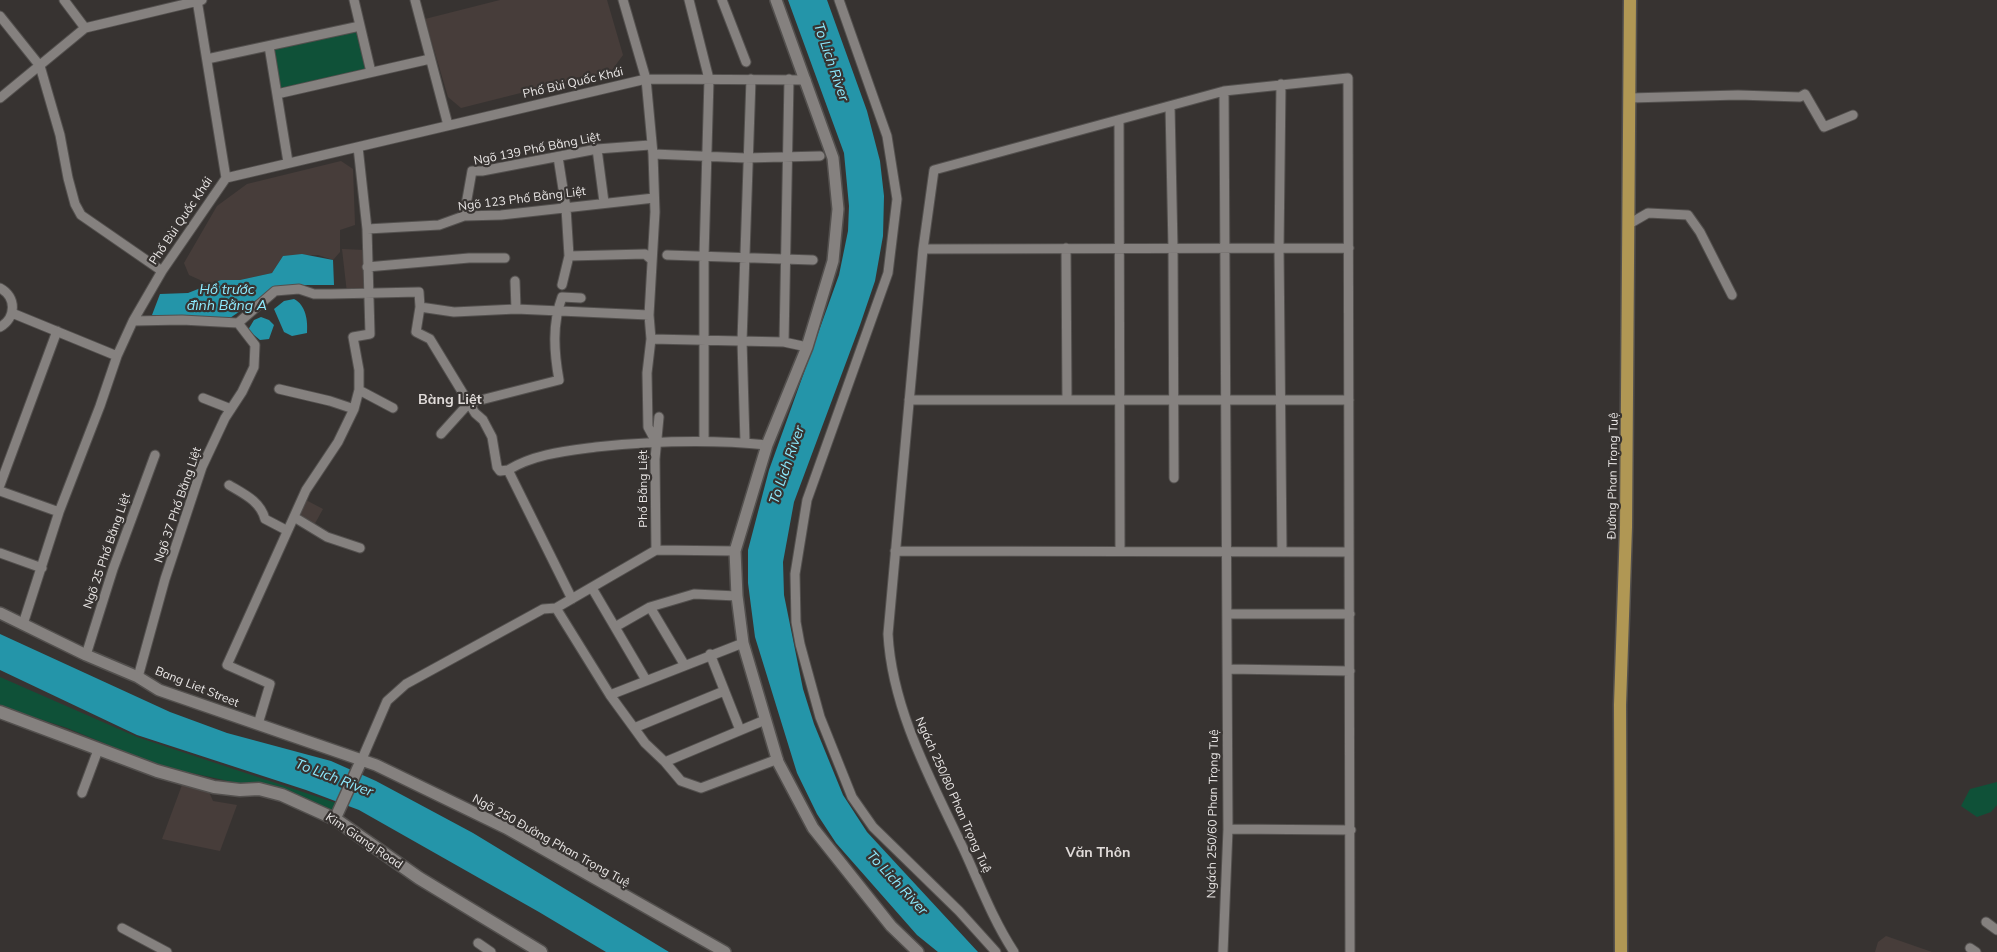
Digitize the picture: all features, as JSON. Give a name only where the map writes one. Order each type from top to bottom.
[{"type":"main road","name":"Đường Phan Trọng Tuệ","points":[[1621,952],[1620,705],[1626,527],[1630,0]]},
{"type":"main road","name":"Kim Giang Road","points":[[0,712],[132,763],[214,787],[240,790],[259,789],[282,795],[336,816],[419,878],[541,952]]},
{"type":"street","points":[[64,0],[85,28]]},
{"type":"street","points":[[0,98],[85,28],[199,0],[226,178]]},
{"type":"street","points":[[354,0],[371,72]]},
{"type":"street","points":[[415,0],[448,125]]},
{"type":"street","name":"Phố Bằng Liệt","points":[[623,0],[646,79],[654,198],[649,315],[651,339],[647,373],[648,427],[655,440],[654,508],[656,550]]},
{"type":"street","points":[[690,0],[709,79],[709,155],[704,256],[704,441]]},
{"type":"street","points":[[722,0],[746,62]]},
{"type":"street","points":[[776,0],[833,158],[838,209],[833,261],[807,347],[767,445],[735,552],[737,596],[743,643],[778,760],[813,828],[890,926],[918,952]]},
{"type":"street","points":[[839,0],[886,136],[897,199],[888,273],[807,500],[796,574],[798,629],[820,717],[852,797],[873,827],[959,910],[996,952]]},
{"type":"street","points":[[1,18],[40,66],[60,135],[68,178],[80,215],[162,271]]},
{"type":"street","points":[[207,59],[360,26]]},
{"type":"street","points":[[269,46],[288,162]]},
{"type":"street","points":[[277,94],[430,59]]},
{"type":"street","points":[[1120,551],[1119,120],[1224,91],[1348,78],[1350,248],[1350,952]]},
{"type":"street","name":"Phố Bùi Quốc Khái","points":[[23,624],[59,512],[117,356],[133,321],[162,271],[226,178],[646,79],[806,80]]},
{"type":"street","points":[[744,442],[742,341],[746,158],[750,79]]},
{"type":"street","points":[[784,342],[784,258],[789,79]]},
{"type":"street","points":[[1281,84],[1282,552]]},
{"type":"street","name":"Ngách 250/60 Phan Trọng Tuệ","points":[[1222,952],[1228,829],[1224,91]]},
{"type":"street","points":[[1630,98],[1738,95],[1800,97],[1805,94],[1824,127],[1853,115]]},
{"type":"street","points":[[1170,106],[1174,478]]},
{"type":"street","name":"Ngách 250/80 Phan Trọng Tuệ","points":[[1014,952],[991,913],[910,732],[890,663],[888,634],[923,249],[934,170],[1119,120]]},
{"type":"street","points":[[258,724],[270,684],[227,665],[251,615],[286,530],[306,490],[338,442],[354,409],[359,390],[353,337],[370,334],[367,229],[358,147]]},
{"type":"street","points":[[597,149],[604,202]]},
{"type":"street","name":"Ngõ 139 Phố Bằng Liệt","points":[[464,216],[472,171],[482,171],[597,149],[651,149],[746,158],[820,156]]},
{"type":"street","points":[[558,157],[566,208],[569,256],[562,285]]},
{"type":"street","name":"Ngõ 123 Phố Bằng Liệt","points":[[367,229],[439,225],[464,216],[501,215],[604,202],[654,198]]},
{"type":"street","points":[[1629,224],[1648,213],[1688,215],[1700,232],[1732,295]]},
{"type":"street","points":[[1066,248],[1067,400]]},
{"type":"street","points":[[923,249],[1350,248]]},
{"type":"street","points":[[569,256],[645,254],[652,260]]},
{"type":"street","points":[[667,255],[813,260]]},
{"type":"street","points":[[367,268],[469,258],[505,258]]},
{"type":"street","points":[[516,281],[516,309]]},
{"type":"street","points":[[0,288],[10,295],[12,313],[6,324],[0,327]]},
{"type":"street","points":[[133,321],[182,320],[238,323],[275,291],[299,289],[314,294],[419,292],[420,307],[416,332],[430,339],[475,414],[483,420],[492,437],[497,467],[500,471],[508,470],[531,459],[571,450],[655,440],[744,442],[767,445]]},
{"type":"street","points":[[441,434],[469,403],[559,380],[554,351],[556,312],[562,297],[581,298]]},
{"type":"street","points":[[420,307],[454,312],[516,309],[649,315]]},
{"type":"street","points":[[12,313],[117,356]]},
{"type":"street","name":"Ngõ 37 Phố Bằng Liệt","points":[[138,677],[165,579],[202,467],[254,366],[255,345],[238,323]]},
{"type":"street","points":[[0,485],[57,331]]},
{"type":"street","points":[[651,339],[784,342],[807,347]]},
{"type":"street","points":[[279,389],[330,401],[354,409]]},
{"type":"street","points":[[359,390],[393,408]]},
{"type":"street","points":[[203,398],[231,409]]},
{"type":"street","points":[[909,400],[1350,400]]},
{"type":"street","points":[[655,440],[658,417]]},
{"type":"street","name":"Ngõ 25 Phố Bằng Liệt","points":[[86,656],[113,569],[155,454]]},
{"type":"street","points":[[508,470],[572,599]]},
{"type":"street","points":[[229,485],[253,499],[263,511],[265,519],[286,530]]},
{"type":"street","points":[[0,491],[59,512]]},
{"type":"street","points":[[294,517],[327,537],[360,548]]},
{"type":"street","points":[[336,816],[387,701],[396,692],[431,669],[543,609],[556,608],[656,550],[735,552]]},
{"type":"street","points":[[896,551],[1349,552]]},
{"type":"street","points":[[0,553],[42,568]]},
{"type":"street","points":[[592,588],[646,680]]},
{"type":"street","points":[[615,627],[650,607],[694,594],[737,596]]},
{"type":"street","points":[[650,607],[684,664]]},
{"type":"street","points":[[556,608],[610,695],[645,744],[665,762],[681,781],[701,788],[778,760]]},
{"type":"street","name":"Bang Liet Street","points":[[0,612],[86,656],[138,677],[159,690],[360,761]]},
{"type":"street","points":[[1227,614],[1350,614]]},
{"type":"street","points":[[610,695],[684,664],[743,643]]},
{"type":"street","points":[[710,654],[740,730]]},
{"type":"street","points":[[1228,672],[1350,671]]},
{"type":"street","points":[[634,728],[724,691]]},
{"type":"street","points":[[665,762],[765,720]]},
{"type":"street","points":[[82,793],[98,750]]},
{"type":"street","name":"Ngõ 250 Đường Phan Trọng Tuệ","points":[[360,761],[506,828],[725,952]]},
{"type":"street","points":[[1228,829],[1351,830]]},
{"type":"street","points":[[1986,922],[1997,930]]},
{"type":"street","points":[[122,928],[167,952]]},
{"type":"street","points":[[478,943],[491,952]]},
{"type":"shaded area","points":[[500,0],[607,0],[623,55],[612,70],[461,108],[448,97],[425,19]]},
{"type":"shaded area","points":[[341,161],[353,169],[355,225],[340,230],[340,252],[333,260],[318,255],[283,256],[272,273],[240,280],[221,280],[209,284],[189,275],[184,263],[217,206],[247,184]]},
{"type":"shaded area","points":[[342,249],[364,250],[366,292],[347,293]]},
{"type":"shaded area","points":[[304,499],[323,509],[313,527],[294,517]]},
{"type":"shaded area","points":[[182,785],[209,792],[213,801],[237,805],[220,851],[162,839]]},
{"type":"shaded area","points":[[1886,936],[1932,952],[1875,952],[1878,942]]},
{"type":"green space","points":[[360,26],[371,72],[277,94],[269,46]]},
{"type":"green space","points":[[0,677],[137,737],[336,803],[333,813],[258,783],[237,783],[160,766],[67,728],[0,706]]},
{"type":"green space","points":[[1997,782],[1997,805],[1991,812],[1977,817],[1961,806],[1970,789]]},
{"type":"water","name":"To Lich River","points":[[788,0],[827,0],[867,111],[880,161],[884,196],[883,236],[875,281],[794,502],[783,562],[784,595],[803,689],[814,724],[843,795],[867,832],[978,952],[938,952],[917,935],[836,843],[817,814],[797,773],[755,637],[748,583],[748,550],[769,470],[839,275],[848,231],[849,206],[844,153]]},
{"type":"water","name":"Hồ trước đình Bằng A","points":[[302,254],[333,260],[334,285],[296,285],[274,288],[230,318],[152,315],[160,294],[188,293],[221,280],[240,280],[272,273],[283,256]]},
{"type":"water","points":[[294,299],[304,309],[307,333],[292,336],[284,332],[274,309],[284,301]]},
{"type":"water","points":[[261,317],[269,320],[274,325],[269,339],[260,340],[248,330],[254,320]]},
{"type":"water","name":"To Lich River","points":[[0,634],[170,712],[227,733],[331,761],[376,781],[473,833],[669,952],[606,952],[359,810],[306,790],[137,735],[0,670]]},
{"type":"district","name":"Bàng Liệt","points":[[450,400]]},
{"type":"district","name":"Văn Thôn","points":[[1098,853]]}]
